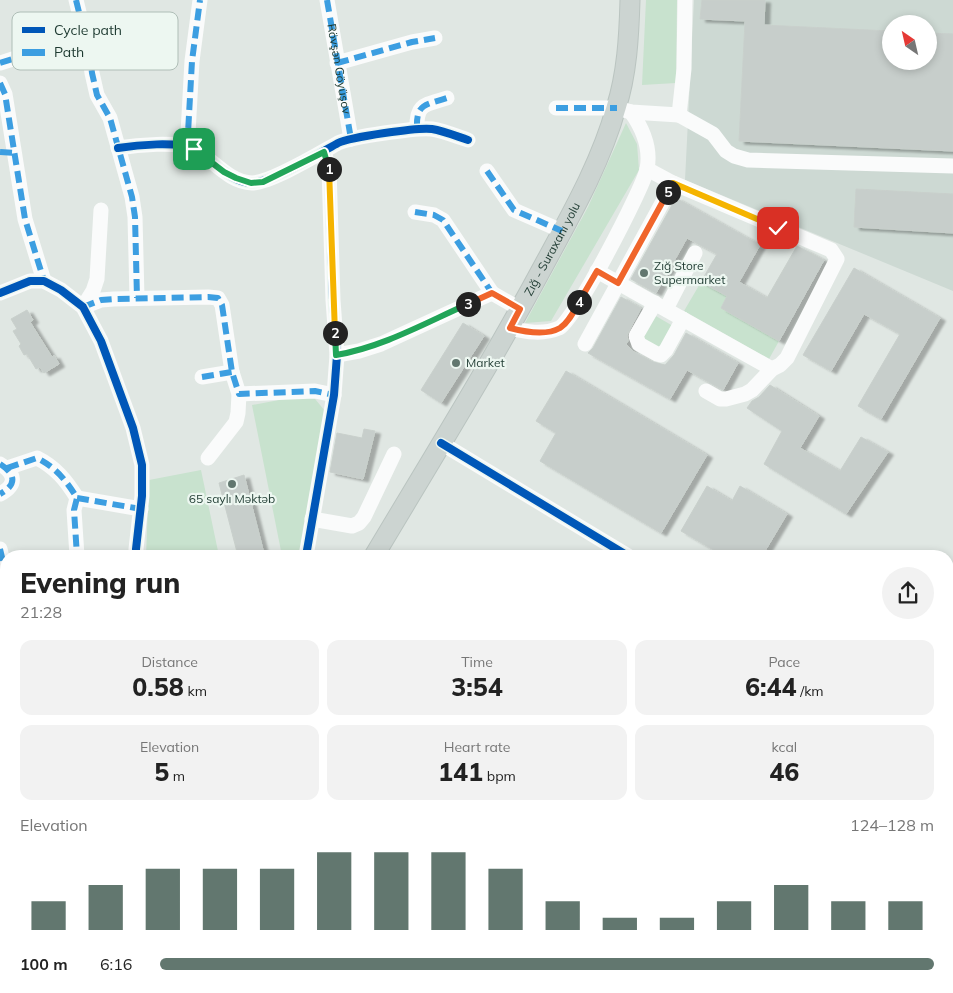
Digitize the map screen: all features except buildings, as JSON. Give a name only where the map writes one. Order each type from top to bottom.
[{"type":"main road","name":"Zığ - Suraxanı yolu","points":[[378,550],[510,328],[624,110],[624,76],[630,0]]},
{"type":"street","points":[[183,145],[188,133],[192,61],[200,0]]},
{"type":"street","points":[[679,115],[684,69],[685,0]]},
{"type":"street","name":"Rövşən Göyüşov","points":[[330,1],[337,63],[350,139]]},
{"type":"street","points":[[337,63],[412,42],[435,38]]},
{"type":"street","points":[[0,63],[12,59]]},
{"type":"street","points":[[92,70],[97,94],[110,118],[132,197],[137,298]]},
{"type":"street","points":[[0,83],[5,94],[7,153],[44,281]]},
{"type":"street","points":[[417,128],[417,115],[420,109],[428,104],[447,98]]},
{"type":"street","points":[[556,108],[624,110],[679,115],[713,134],[726,152],[748,160],[953,166]]},
{"type":"street","points":[[510,328],[534,333],[559,328],[572,316],[639,191],[647,169],[648,150],[639,124],[624,110]]},
{"type":"street","points":[[118,148],[136,145],[183,145],[194,149],[224,172],[251,183],[263,182],[350,139],[417,128],[431,129],[468,140]]},
{"type":"street","points":[[307,550],[334,395],[336,355],[329,168],[324,152]]},
{"type":"street","points":[[647,169],[673,183],[831,250],[837,259],[787,358],[780,365],[772,369],[752,390],[745,394],[726,399],[706,391]]},
{"type":"street","points":[[487,171],[514,210],[562,231]]},
{"type":"street","points":[[585,344],[673,183]]},
{"type":"street","points":[[83,307],[93,291],[97,279],[101,210]]},
{"type":"street","points":[[415,212],[434,215],[443,220],[492,293],[520,309]]},
{"type":"street","points":[[684,319],[666,350],[661,355],[639,344],[636,339],[636,336],[661,306],[695,253]]},
{"type":"street","points":[[597,271],[772,369]]},
{"type":"street","points":[[0,293],[30,281],[44,281],[61,290],[83,307],[101,341],[133,428],[142,465],[141,509],[137,550]]},
{"type":"street","points":[[336,355],[359,351],[381,344],[492,293]]},
{"type":"street","points":[[83,307],[101,300],[218,298],[222,305],[232,372],[239,394],[236,422],[208,458]]},
{"type":"street","points":[[202,377],[232,372]]},
{"type":"street","points":[[239,394],[315,391],[334,395]]},
{"type":"street","points":[[441,443],[618,550]]},
{"type":"street","points":[[312,519],[352,526],[358,523],[364,517],[394,454]]},
{"type":"street","points":[[0,494],[10,489],[13,484],[12,478],[3,466],[37,458],[50,464],[68,483],[76,498],[74,510],[77,550]]},
{"type":"street","points":[[76,498],[141,509]]},
{"type":"shaded area","points":[[694,0],[953,0],[953,291],[685,180]]},
{"type":"green space","points":[[646,0],[677,0],[676,83],[642,85]]},
{"type":"green space","points":[[626,123],[637,144],[639,170],[551,321],[525,323],[588,207]]},
{"type":"green space","points":[[701,282],[727,296],[721,308],[779,341],[769,359],[684,311]]},
{"type":"green space","points":[[654,315],[673,326],[659,349],[641,338]]},
{"type":"green space","points":[[311,394],[325,411],[300,550],[281,550],[252,405]]},
{"type":"green space","points":[[201,470],[218,550],[146,550],[149,480]]},
{"type":"marked path","points":[[76,0],[79,12]]},
{"type":"marked path","points":[[183,145],[188,133],[192,61],[200,0]]},
{"type":"marked path","points":[[327,0],[351,139]]},
{"type":"marked path","points":[[337,63],[412,42],[435,38]]},
{"type":"marked path","points":[[0,63],[12,59]]},
{"type":"marked path","points":[[92,70],[97,95],[110,118],[132,197],[135,217],[137,298]]},
{"type":"marked path","points":[[0,83],[5,94],[25,219],[44,281]]},
{"type":"marked path","points":[[417,128],[418,114],[421,109],[428,104],[447,98]]},
{"type":"marked path","points":[[556,108],[617,108]]},
{"type":"marked path","points":[[0,152],[15,153]]},
{"type":"marked path","points":[[487,171],[514,210],[562,231]]},
{"type":"marked path","points":[[415,212],[434,215],[443,220],[492,293],[520,309]]},
{"type":"marked path","points":[[83,307],[101,300],[114,299],[218,298],[222,305],[232,372],[239,394],[315,391],[334,395]]},
{"type":"marked path","points":[[202,377],[232,372]]},
{"type":"marked path","points":[[7,468],[37,458],[55,470],[64,480],[77,498],[74,510],[77,550]]},
{"type":"marked path","points":[[0,464],[12,476],[12,483],[6,491],[0,494]]},
{"type":"marked path","points":[[77,498],[141,509]]},
{"type":"cycle path","points":[[118,148],[157,144],[187,147],[194,149],[228,175],[243,182],[252,183],[271,178],[295,167],[338,143],[370,135],[432,129],[468,140]]},
{"type":"cycle path","points":[[307,550],[334,395],[337,355],[333,300],[329,168],[324,152]]},
{"type":"cycle path","points":[[0,293],[30,281],[44,281],[61,290],[83,307],[101,341],[133,428],[142,465],[142,496],[136,550]]},
{"type":"cycle path","points":[[441,443],[618,550]]},
{"type":"place","name":"Zığ Store Supermarket","points":[[644,273]]},
{"type":"place","name":"Market","points":[[456,363]]},
{"type":"place","name":"65 saylı Məktəb","points":[[232,484]]},
{"type":"route","points":[[194,149],[224,172],[251,183],[263,182],[324,152],[329,168],[336,355],[359,351],[381,344],[492,293],[520,309],[510,328],[534,333],[559,328],[572,316],[597,271],[618,283],[673,183],[778,228]]}]
